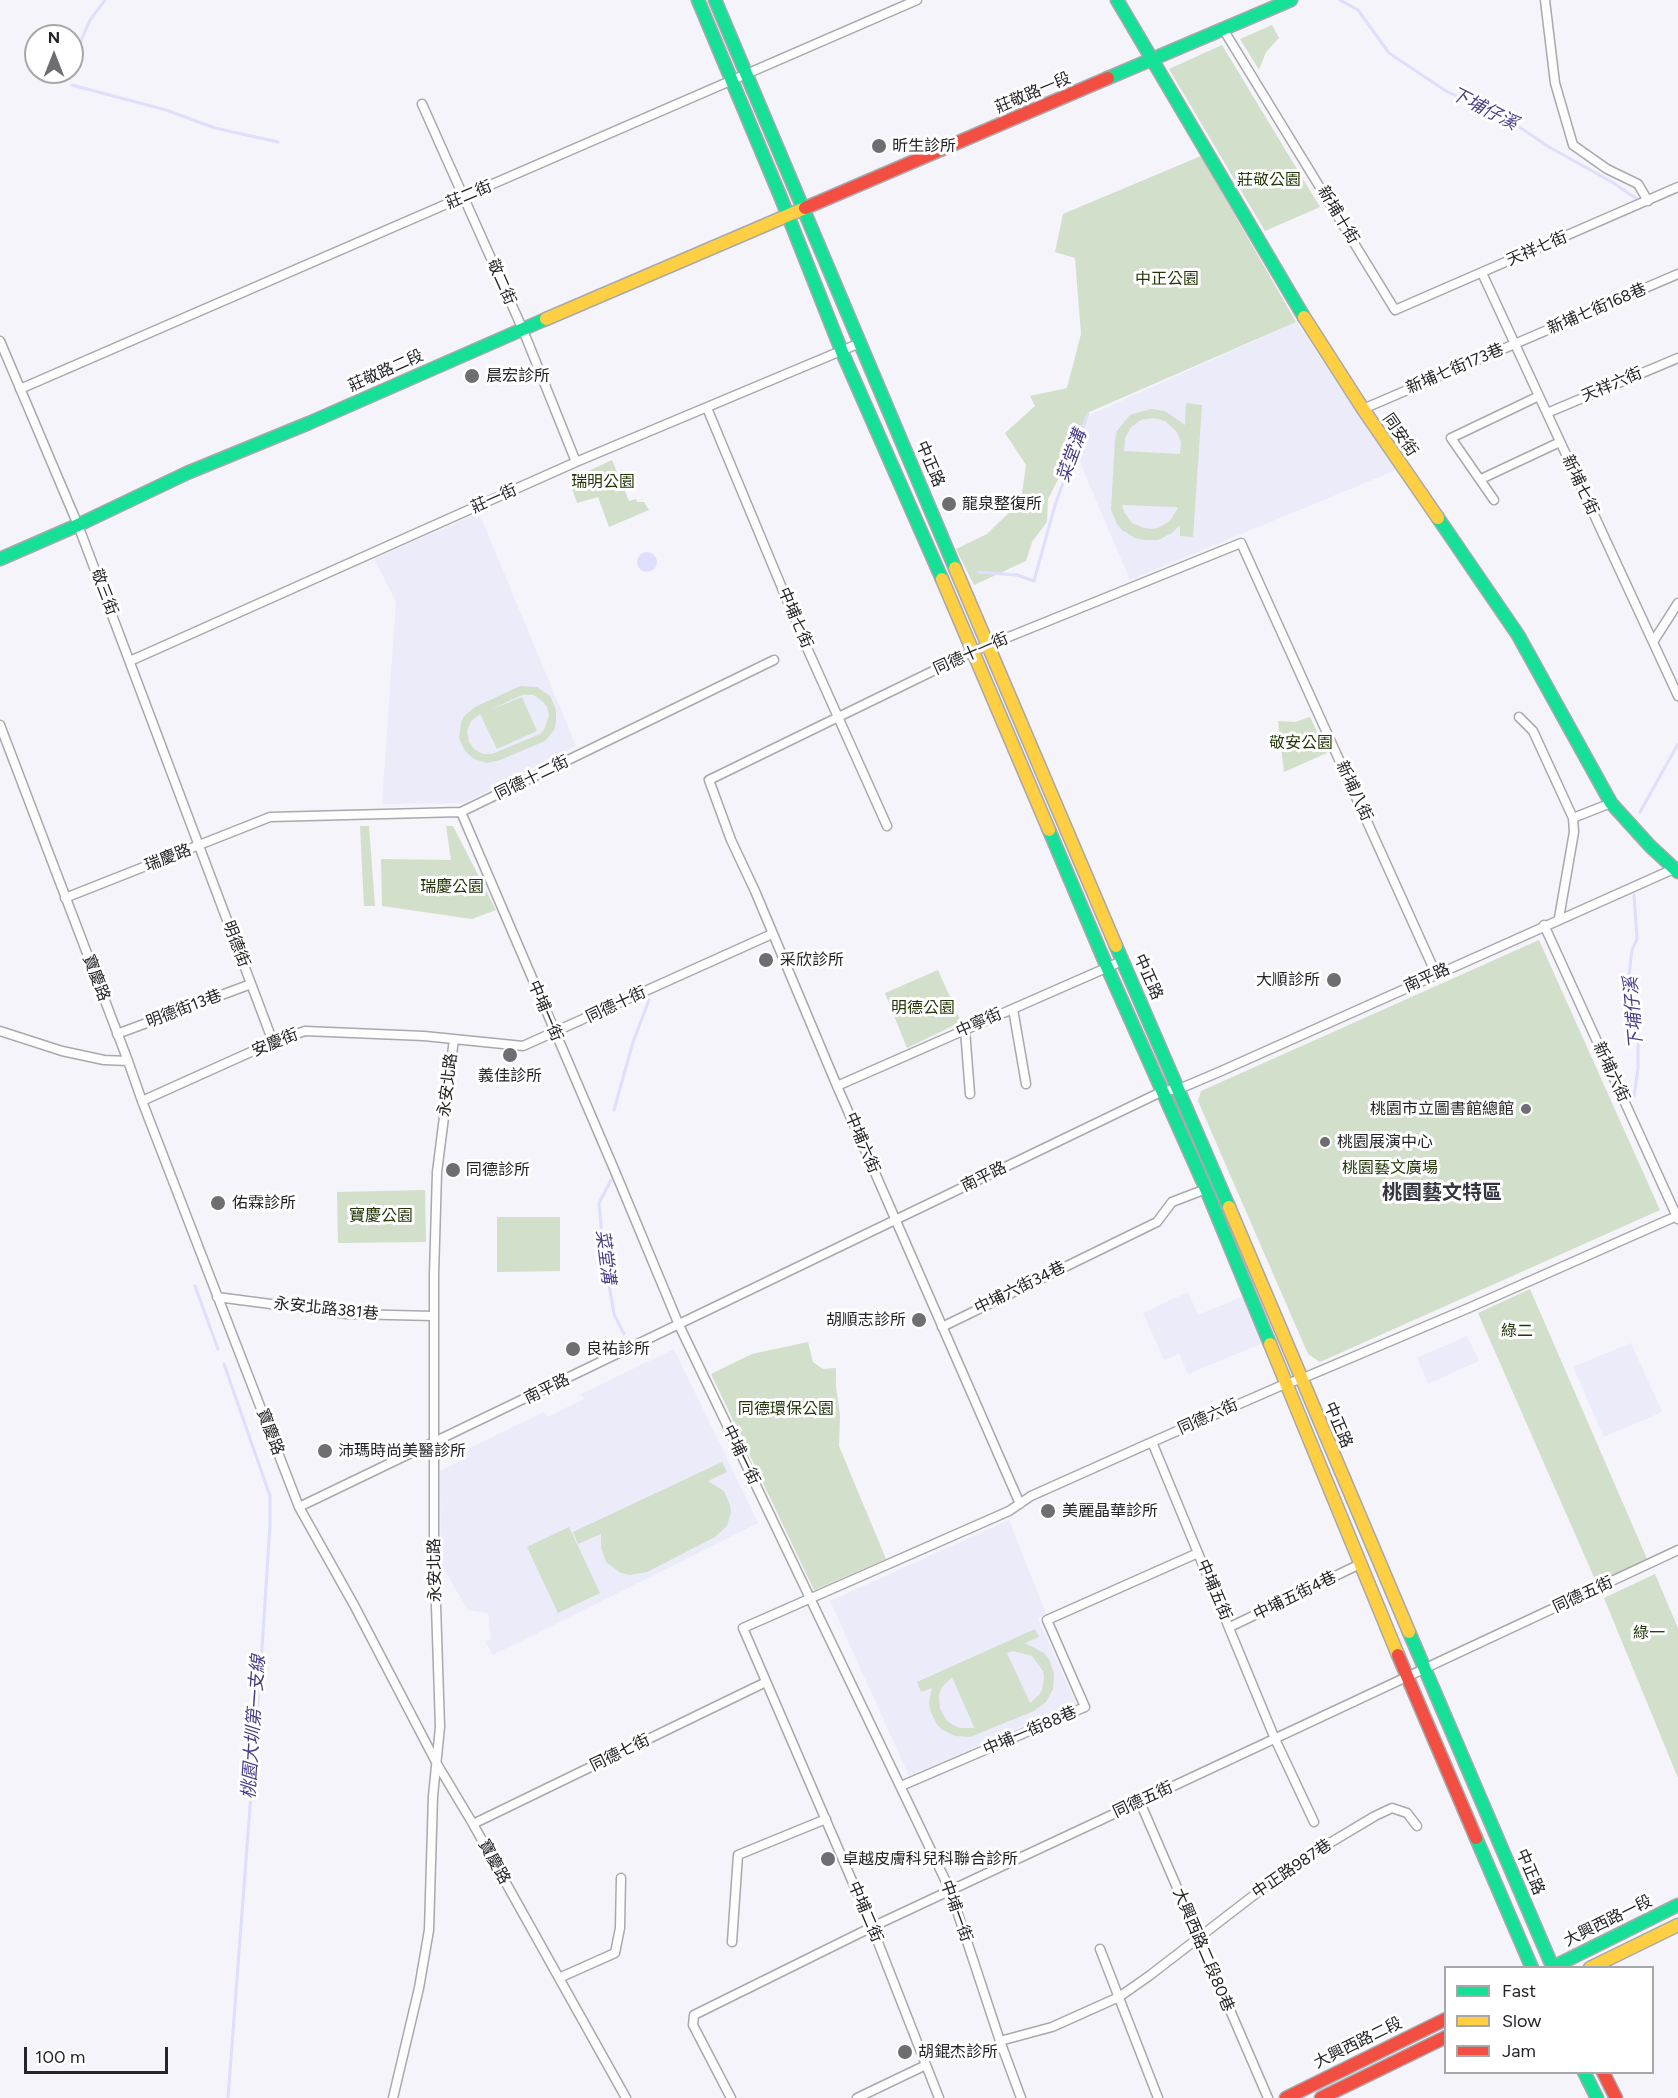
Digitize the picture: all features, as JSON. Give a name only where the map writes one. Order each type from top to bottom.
[{"type":"street","name":"中正路","points":[[698,0],[842,352],[974,651],[1107,967],[1206,1189],[1407,1677],[1531,1966]]},
{"type":"street","name":"中正路","points":[[715,0],[1552,1966]]},
{"type":"street","name":"莊二街","points":[[20,389],[917,0]]},
{"type":"street","name":"同安街","points":[[1117,0],[1296,305],[1363,409],[1518,635],[1611,803],[1650,846],[1677,869]]},
{"type":"street","name":"莊敬路一段","points":[[788,217],[1291,0]]},
{"type":"street","points":[[1545,0],[1555,83],[1573,145],[1607,169],[1638,184],[1646,201]]},
{"type":"street","name":"新埔十街","points":[[1223,29],[1395,310]]},
{"type":"street","name":"敬二街","points":[[422,104],[523,330],[576,462]]},
{"type":"street","name":"天祥七街","points":[[1395,310],[1678,187]]},
{"type":"street","name":"莊敬路二段","points":[[0,559],[187,473],[309,423],[788,217]]},
{"type":"street","name":"新埔七街","points":[[1482,273],[1678,696]]},
{"type":"street","name":"新埔七街168巷","points":[[1515,344],[1678,274]]},
{"type":"street","name":"敬三街","points":[[0,341],[78,525],[198,846]]},
{"type":"street","name":"莊一街","points":[[130,661],[576,462],[860,343]]},
{"type":"street","name":"新埔七街173巷","points":[[1363,409],[1515,344]]},
{"type":"street","name":"天祥六街","points":[[1547,413],[1678,358]]},
{"type":"street","points":[[1494,500],[1451,438],[1539,396]]},
{"type":"street","name":"中埔七街","points":[[707,408],[838,718],[887,826]]},
{"type":"street","points":[[1480,479],[1560,442]]},
{"type":"street","name":"同德十一街","points":[[709,780],[974,651],[1241,543]]},
{"type":"street","name":"新埔八街","points":[[1241,543],[1436,974]]},
{"type":"street","points":[[1653,642],[1678,603]]},
{"type":"street","name":"同德十二街","points":[[270,817],[461,812],[774,660]]},
{"type":"street","points":[[1519,717],[1533,731],[1573,818],[1574,832],[1559,918]]},
{"type":"street","name":"寶慶路","points":[[0,725],[299,1507],[354,1605],[437,1764],[626,2098]]},
{"type":"street","name":"中埔六街","points":[[709,780],[731,840],[1020,1504]]},
{"type":"street","points":[[1573,818],[1611,803]]},
{"type":"street","name":"中埔一街","points":[[461,812],[615,1169],[679,1325],[950,1890],[1021,2098]]},
{"type":"street","name":"瑞慶路","points":[[65,898],[270,817]]},
{"type":"street","name":"明德街","points":[[198,846],[273,1042]]},
{"type":"street","name":"南平路","points":[[299,1507],[1163,1091],[1179,1089],[1559,918],[1677,869]]},
{"type":"street","name":"新埔六街","points":[[1544,925],[1677,1218]]},
{"type":"street","name":"同德十街","points":[[454,1039],[523,1046],[555,1034],[772,934]]},
{"type":"street","name":"中寧街","points":[[837,1086],[1122,960]]},
{"type":"street","name":"明德街13巷","points":[[117,1034],[251,984]]},
{"type":"street","points":[[1013,1009],[1026,1084]]},
{"type":"street","points":[[965,1030],[970,1094]]},
{"type":"street","points":[[0,1031],[62,1052],[104,1060],[128,1061]]},
{"type":"street","name":"安慶街","points":[[142,1101],[273,1042],[305,1031],[454,1039]]},
{"type":"street","name":"永安北路","points":[[393,2098],[419,1988],[429,1930],[433,1796],[440,1727],[433,1444],[437,1172],[454,1039]]},
{"type":"street","name":"中埔六街34巷","points":[[942,1327],[1157,1222],[1172,1202],[1206,1189]]},
{"type":"street","name":"同德六街","points":[[743,1628],[1009,1511],[1031,1496],[1152,1442],[1677,1218]]},
{"type":"street","name":"永安北路381巷","points":[[217,1297],[347,1314],[434,1316]]},
{"type":"street","name":"中埔五街","points":[[1152,1442],[1275,1739],[1314,1822]]},
{"type":"street","name":"同德五街","points":[[731,2098],[693,2025],[694,2015],[950,1890],[1678,1550]]},
{"type":"street","name":"中埔一街88巷","points":[[901,1786],[1085,1707],[1047,1620],[1198,1553]]},
{"type":"street","name":"中埔五街4巷","points":[[1230,1627],[1360,1564]]},
{"type":"street","name":"中埔二街","points":[[743,1628],[872,1927],[939,2098]]},
{"type":"street","name":"同德七街","points":[[473,1824],[766,1682]]},
{"type":"street","name":"大興西路二段80巷","points":[[1140,1802],[1268,2098]]},
{"type":"street","name":"中正路987巷","points":[[1000,2041],[1052,2027],[1119,1997],[1293,1865],[1375,1816],[1392,1808],[1407,1813],[1417,1826]]},
{"type":"street","points":[[732,1942],[738,1855],[826,1819]]},
{"type":"street","points":[[560,1978],[615,1953],[620,1929],[621,1878]]},
{"type":"street","name":"大興西路一段","points":[[1554,1966],[1678,1905]]},
{"type":"street","name":"大興西路一段","points":[[1594,1966],[1678,1925]]},
{"type":"street","points":[[1100,1949],[1158,2098]]},
{"type":"street","name":"大興西路二段","points":[[1286,2098],[1444,2020]]},
{"type":"street","name":"大興西路二段","points":[[1321,2098],[1444,2038]]},
{"type":"street","points":[[856,2098],[926,2065]]},
{"type":"street","points":[[1584,2074],[1596,2098]]},
{"type":"street","points":[[1604,2074],[1616,2098]]},
{"type":"shaded area","points":[[1296,322],[1396,470],[1130,580],[1076,453],[1090,415]]},
{"type":"shaded area","points":[[479,513],[576,746],[464,803],[382,804],[396,601],[374,559]]},
{"type":"shaded area","points":[[1188,1292],[1198,1315],[1244,1296],[1263,1343],[1188,1374],[1179,1354],[1164,1360],[1143,1313]]},
{"type":"shaded area","points":[[1467,1336],[1479,1361],[1428,1384],[1417,1358]]},
{"type":"shaded area","points":[[1631,1343],[1662,1412],[1604,1437],[1573,1367]]},
{"type":"shaded area","points":[[674,1349],[758,1523],[493,1655],[485,1641],[491,1640],[488,1613],[468,1610],[441,1565],[440,1471],[468,1457],[466,1450],[544,1412],[547,1417],[584,1399],[581,1394]]},
{"type":"shaded area","points":[[1009,1520],[1046,1614],[1038,1618],[1076,1704],[909,1776],[830,1601]]},
{"type":"green space","points":[[1272,25],[1279,38],[1266,52],[1259,70],[1240,39]]},
{"type":"green space","name":"莊敬公園","points":[[1222,45],[1320,207],[1265,231],[1169,69]]},
{"type":"green space","name":"中正公園","points":[[1201,156],[1296,322],[1087,413],[1072,452],[1048,499],[1047,522],[1032,542],[1026,561],[974,585],[956,549],[987,534],[1021,501],[1026,465],[1005,433],[1035,406],[1030,396],[1067,388],[1081,334],[1075,258],[1055,252],[1063,214]]},
{"type":"green space","points":[[1186,403],[1202,405],[1193,537],[1180,536],[1180,525],[1172,533],[1158,540],[1135,538],[1122,530],[1111,510],[1117,431],[1130,415],[1151,409],[1165,411],[1185,425]],"holes":[[[1153,418],[1165,421],[1177,432],[1181,442],[1180,454],[1124,451],[1125,438],[1131,427],[1141,420]],[[1122,505],[1177,507],[1178,508],[1170,521],[1151,529],[1132,523]]]},
{"type":"green space","name":"瑞明公園","points":[[612,460],[629,501],[636,499],[637,502],[644,502],[649,510],[609,527],[598,497],[577,503],[569,480]]},
{"type":"green space","points":[[520,686],[537,687],[550,696],[556,710],[556,723],[554,730],[545,741],[500,760],[487,763],[474,759],[465,751],[459,738],[464,716],[475,707]],"holes":[[[522,695],[534,695],[547,707],[549,716],[540,734],[492,754],[483,754],[474,749],[469,742],[467,731],[471,721],[480,714],[497,749],[537,731],[522,697],[488,711]]]},
{"type":"green space","name":"敬安公園","points":[[1310,717],[1327,753],[1284,772],[1278,721],[1295,722]]},
{"type":"green space","name":"瑞慶公園","points":[[360,826],[369,826],[375,906],[364,906]]},
{"type":"green space","name":"瑞慶公園","points":[[446,826],[453,826],[496,910],[472,919],[382,906],[381,859],[451,860]]},
{"type":"green space","name":"桃園藝文廣場","points":[[1539,940],[1660,1210],[1320,1362],[1308,1354],[1198,1101],[1201,1091]]},
{"type":"green space","name":"明德公園","points":[[938,970],[961,1022],[907,1048],[885,993]]},
{"type":"green space","name":"寶慶公園","points":[[425,1190],[426,1242],[338,1243],[337,1192]]},
{"type":"green space","points":[[497,1217],[560,1217],[560,1271],[497,1272]]},
{"type":"green space","name":"綠二","points":[[1530,1289],[1648,1561],[1597,1584],[1478,1313]]},
{"type":"green space","name":"同德環保公園","points":[[808,1342],[813,1362],[823,1369],[836,1368],[840,1416],[839,1446],[886,1559],[814,1590],[711,1374],[752,1354]]},
{"type":"green space","points":[[722,1462],[727,1472],[708,1481],[724,1491],[731,1512],[727,1526],[715,1537],[647,1572],[630,1575],[621,1573],[606,1562],[601,1547],[601,1534],[578,1544],[573,1532]]},
{"type":"green space","points":[[569,1527],[600,1593],[558,1613],[527,1547]]},
{"type":"green space","name":"綠一","points":[[1655,1574],[1678,1628],[1678,1778],[1604,1598]]},
{"type":"green space","points":[[1035,1629],[1039,1637],[1025,1643],[1044,1653],[1049,1659],[1054,1674],[1053,1689],[1046,1702],[1034,1711],[970,1737],[955,1736],[941,1729],[930,1710],[932,1688],[921,1692],[917,1682]],"holes":[[[1013,1651],[1032,1656],[1043,1671],[1042,1690],[1030,1703],[1007,1653]],[[952,1677],[974,1727],[974,1728],[960,1728],[953,1725],[947,1721],[940,1709],[939,1694],[942,1687]]]},
{"type":"water","points":[[647,552],[654,555],[657,562],[654,569],[647,572],[640,569],[637,562],[640,555]]},
{"type":"waterway","points":[[84,34],[90,20],[105,0]]},
{"type":"waterway","name":"下埔仔溪","points":[[1340,0],[1358,10],[1389,53],[1446,91],[1512,122],[1641,202]]},
{"type":"waterway","points":[[72,85],[166,110],[215,128],[278,142]]},
{"type":"waterway","name":"菜堂溝","points":[[978,572],[1017,575],[1034,581],[1055,505],[1088,414]]},
{"type":"waterway","name":"下埔仔溪","points":[[1640,812],[1678,744]]},
{"type":"waterway","name":"下埔仔溪","points":[[1634,895],[1637,939],[1632,950],[1629,975],[1638,1020],[1638,1068],[1634,1097]]},
{"type":"waterway","name":"菜堂溝","points":[[614,1110],[633,1042],[649,1000]]},
{"type":"waterway","name":"菜堂溝","points":[[611,1180],[599,1203],[603,1249],[614,1314],[624,1334]]},
{"type":"waterway","name":"桃園大圳第一支線","points":[[195,1286],[218,1349]]},
{"type":"waterway","name":"桃園大圳第一支線","points":[[224,1364],[270,1496],[262,1648],[228,2098]]},
{"type":"traffic: fast","points":[[698,0],[781,198],[842,352],[942,579]]},
{"type":"traffic: fast","points":[[715,0],[955,568]]},
{"type":"traffic: fast","points":[[1117,0],[1304,317]]},
{"type":"traffic: fast","points":[[1108,78],[1291,0]]},
{"type":"traffic: fast","points":[[0,559],[187,473],[309,423],[546,319]]},
{"type":"traffic: fast","points":[[1438,518],[1518,635],[1611,803],[1650,846],[1678,872]]},
{"type":"traffic: fast","points":[[1049,830],[1206,1189],[1270,1344]]},
{"type":"traffic: fast","points":[[1116,946],[1229,1207]]},
{"type":"traffic: fast","points":[[1409,1632],[1552,1966]]},
{"type":"traffic: fast","points":[[1476,1838],[1531,1966]]},
{"type":"traffic: fast","points":[[1555,1966],[1678,1905]]},
{"type":"traffic: fast","points":[[1585,2074],[1597,2098]]},
{"type":"traffic: slow","points":[[546,319],[805,208]]},
{"type":"traffic: slow","points":[[1304,317],[1363,409],[1438,518]]},
{"type":"traffic: slow","points":[[955,568],[1116,946]]},
{"type":"traffic: slow","points":[[942,579],[1049,830]]},
{"type":"traffic: slow","points":[[1229,1207],[1409,1632]]},
{"type":"traffic: slow","points":[[1270,1344],[1398,1655]]},
{"type":"traffic: slow","points":[[1594,1966],[1678,1925]]},
{"type":"traffic: jam","points":[[805,208],[1108,78]]},
{"type":"traffic: jam","points":[[1398,1655],[1476,1838]]},
{"type":"traffic: jam","points":[[1286,2098],[1444,2020]]},
{"type":"traffic: jam","points":[[1321,2098],[1444,2038]]},
{"type":"traffic: jam","points":[[1604,2074],[1616,2098]]},
{"type":"place","name":"昕生診所","points":[[879,146]]},
{"type":"place","name":"晨宏診所","points":[[472,376]]},
{"type":"place","name":"龍泉整復所","points":[[949,504]]},
{"type":"place","name":"采欣診所","points":[[766,960]]},
{"type":"place","name":"大順診所","points":[[1334,980]]},
{"type":"place","name":"義佳診所","points":[[510,1055]]},
{"type":"place","name":"桃園市立圖書館總館","points":[[1526,1109]]},
{"type":"place","name":"桃園展演中心","points":[[1325,1142]]},
{"type":"place","name":"同德診所","points":[[453,1170]]},
{"type":"place","name":"佑霖診所","points":[[218,1203]]},
{"type":"place","name":"胡順志診所","points":[[919,1320]]},
{"type":"place","name":"良祐診所","points":[[573,1349]]},
{"type":"place","name":"沛瑪時尚美醫診所","points":[[325,1451]]},
{"type":"place","name":"美麗晶華診所","points":[[1048,1511]]},
{"type":"place","name":"卓越皮膚科兒科聯合診所","points":[[828,1859]]},
{"type":"place","name":"胡錕杰診所","points":[[905,2052]]},
{"type":"district","name":"桃園藝文特區","points":[[1442,1193]]}]
